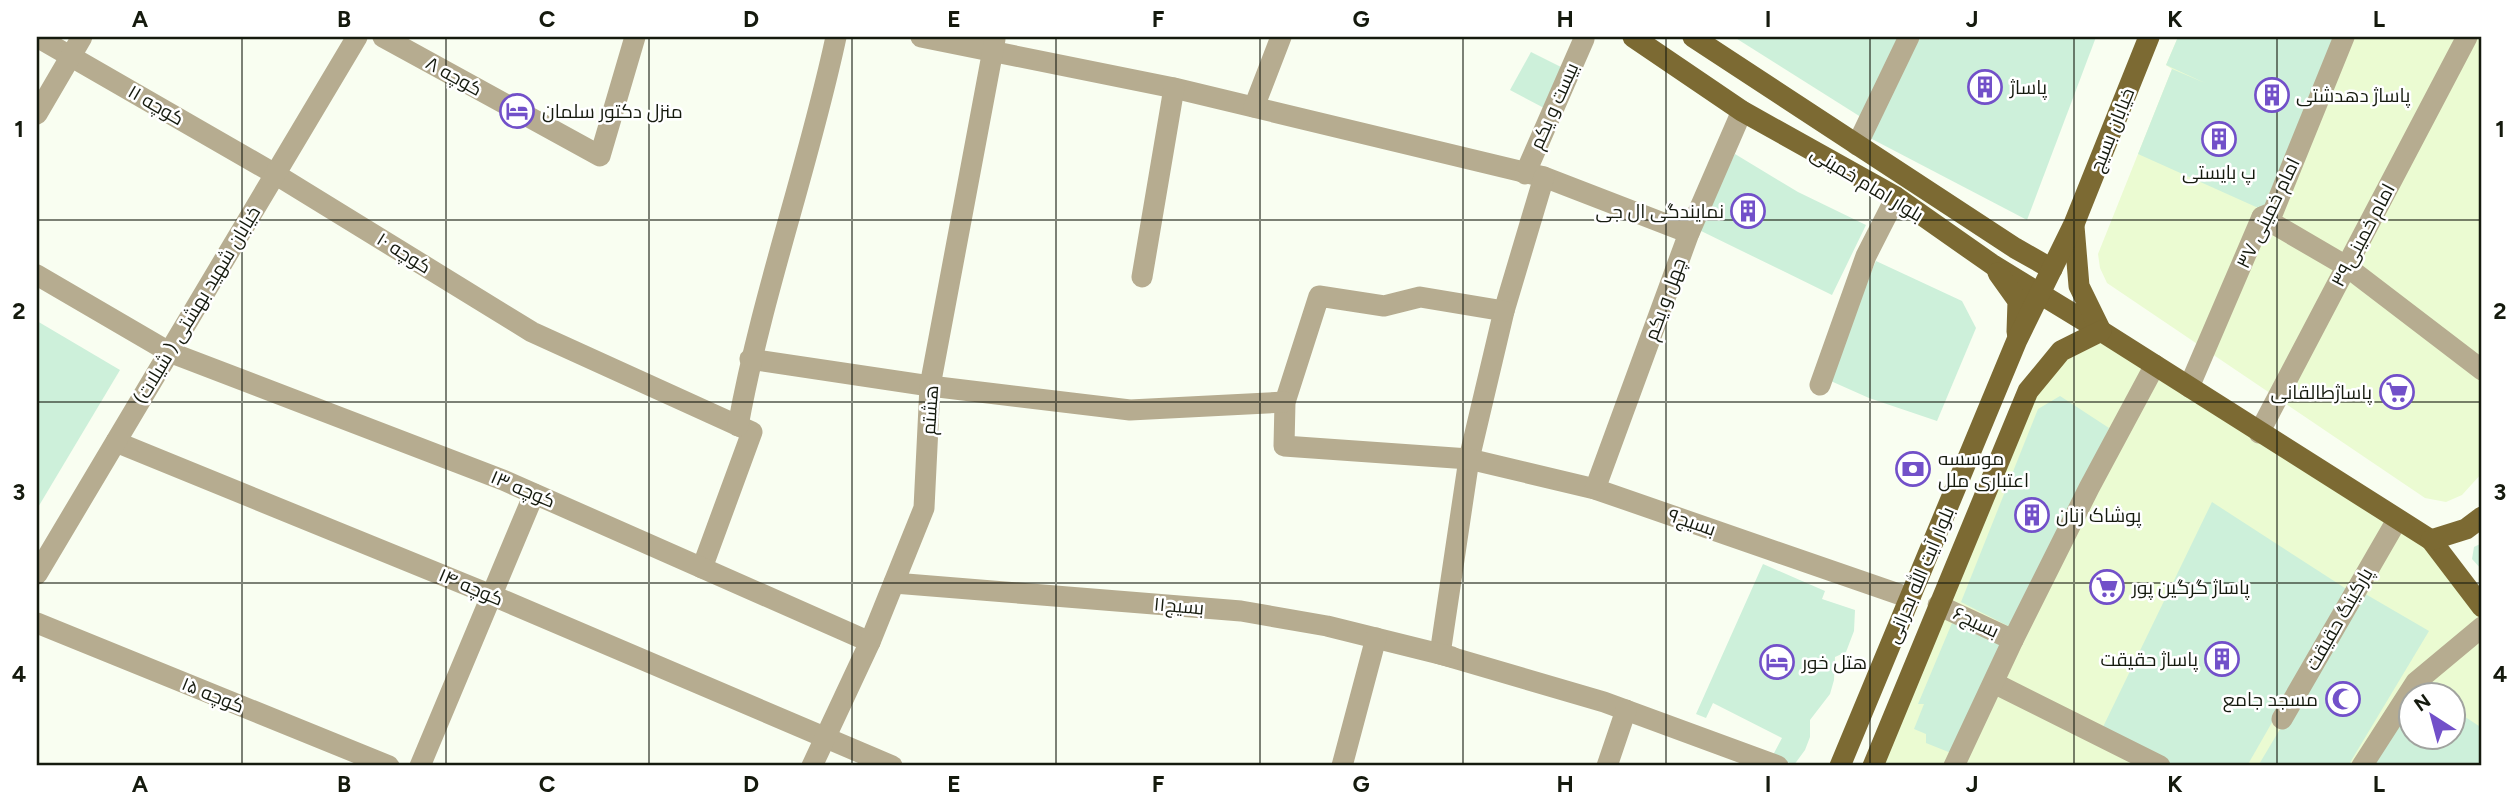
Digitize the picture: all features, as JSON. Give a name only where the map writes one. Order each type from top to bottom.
[{"type":"main road","name":"بلوار امام خمینی","points":[[1633,37],[1742,111],[1896,197],[1993,265],[2431,540]]},
{"type":"main road","name":"بلوار امام خمینی","points":[[1693,37],[2015,248],[2052,269]]},
{"type":"main road","name":"خیابان بسیج","points":[[2052,269],[2074,224],[2149,37]]},
{"type":"main road","points":[[1704,86],[1723,57]]},
{"type":"main road","points":[[2074,224],[2080,286],[2101,331]]},
{"type":"main road","points":[[1993,265],[2018,301],[2017,340]]},
{"type":"main road","name":"بلوار آیت الله بحرانی","points":[[1840,766],[2017,340],[2052,269]]},
{"type":"main road","name":"بلوار آیت الله بحرانی","points":[[1873,766],[2028,391],[2061,351],[2101,331]]},
{"type":"main road","points":[[1965,467],[1976,453],[1986,454],[1992,476]]},
{"type":"main road","points":[[2482,517],[2466,529],[2431,540],[2482,607]]},
{"type":"street","name":"کوچه ۱۱","points":[[37,37],[275,174]]},
{"type":"street","points":[[37,114],[82,37]]},
{"type":"street","name":"خیابان شهید بهشتی ( شیلات)","points":[[37,574],[357,37]]},
{"type":"street","name":"کوچه ۸","points":[[383,37],[600,156],[635,37]]},
{"type":"street","points":[[702,568],[752,432],[738,426],[750,359],[820,111],[836,37]]},
{"type":"street","points":[[921,37],[994,44],[1534,176],[1689,233]]},
{"type":"street","points":[[1254,107],[1281,37]]},
{"type":"street","points":[[1857,145],[1909,37]]},
{"type":"street","name":"امام خمینی ۳۷","points":[[2189,387],[2262,217],[2273,212],[2344,37]]},
{"type":"street","name":"امام خمینی۳۹","points":[[2259,433],[2467,37]]},
{"type":"street","name":"بیست و یکم","points":[[1449,656],[1469,459],[1534,176],[1584,39]]},
{"type":"street","name":"هشتم","points":[[812,766],[870,642],[924,508],[930,386],[994,44]]},
{"type":"street","points":[[1142,277],[1174,88]]},
{"type":"street","name":"چهل و یکم","points":[[1595,489],[1689,233],[1742,111]]},
{"type":"street","name":"کوچه ۱۰","points":[[275,174],[532,332],[738,426]]},
{"type":"street","points":[[1820,385],[1867,256],[1896,197]]},
{"type":"street","points":[[2262,217],[2346,266],[2482,370]]},
{"type":"street","name":"کوچه ۱۳","points":[[37,275],[169,352],[534,494],[870,642]]},
{"type":"street","points":[[750,359],[930,386],[1130,410],[1285,402],[1319,296],[1384,306],[1420,297],[1504,311]]},
{"type":"street","points":[[1954,766],[2089,488],[2155,365]]},
{"type":"street","name":"بسیج۹","points":[[1285,402],[1284,446],[1469,459],[1595,489],[1910,598]]},
{"type":"street","name":"کوچه ۱۴","points":[[116,442],[491,595],[892,766]]},
{"type":"street","points":[[420,766],[534,494]]},
{"type":"street","name":"پارکینگ حقیقت","points":[[2282,719],[2397,520]]},
{"type":"street","name":"بسیج۱۱","points":[[894,583],[1241,611],[1327,626],[1449,656],[1626,710],[1778,766]]},
{"type":"street","name":"بسیج۶","points":[[1938,605],[2013,640]]},
{"type":"street","name":"کوچه ۱۵","points":[[37,623],[389,766]]},
{"type":"street","points":[[2362,766],[2416,682],[2482,627]]},
{"type":"street","points":[[1342,766],[1376,638]]},
{"type":"street","points":[[1994,683],[2160,766]]},
{"type":"street","points":[[1608,766],[1626,710]]},
{"type":"shaded area","points":[[2178,37],[2482,37],[2482,473],[2462,495],[2446,502],[2425,498],[2107,283],[2100,268],[2098,254],[2172,69],[2166,65]]},
{"type":"shaded area","points":[[2101,331],[2431,540],[2482,609],[2482,766],[1875,766],[2028,391]]},
{"type":"building","points":[[1734,37],[1904,37],[1864,119]]},
{"type":"building","name":"پاساژ","points":[[1915,37],[2096,37],[2027,220],[1870,138]]},
{"type":"building","points":[[2178,37],[2339,37],[2265,211],[2138,154],[2172,69],[2205,83],[2166,65]]},
{"type":"building","points":[[1531,52],[1561,67],[1544,108],[1510,90]]},
{"type":"building","points":[[1735,154],[1798,192],[1866,225],[1832,295],[1697,229]]},
{"type":"building","points":[[1876,261],[1962,301],[1976,328],[1937,421],[1869,398],[1824,378]]},
{"type":"building","points":[[37,321],[120,370],[37,509]]},
{"type":"building","name":"پوشاک زنان","points":[[2060,396],[2109,428],[2014,629],[1961,602],[2038,409]]},
{"type":"building","name":"پاساژ حقیقت","points":[[2212,502],[2348,590],[2247,766],[2176,766],[2102,729]]},
{"type":"building","points":[[2482,543],[2482,570],[2472,559],[2474,547]]},
{"type":"building","name":"هتل خور","points":[[1763,564],[1825,591],[1822,599],[1855,610],[1854,631],[1846,652],[1835,657],[1830,694],[1810,720],[1810,737],[1805,750],[1794,765],[1773,755],[1782,738],[1713,703],[1706,718],[1696,714]]},
{"type":"building","name":"مسجد جامع","points":[[2362,592],[2429,631],[2400,680],[2396,680],[2396,686],[2348,766],[2258,766]]},
{"type":"building","points":[[1952,623],[2001,644],[1956,755],[1926,743],[1926,734],[1914,729],[1924,704],[1918,704]]},
{"type":"building","points":[[2466,718],[2482,728],[2482,766],[2369,766],[2396,725],[2396,750],[2466,750]]},
{"type":"place","name":"پاساژ","points":[[1985,87]]},
{"type":"place","name":"پاساژ دهدشتی","points":[[2272,95]]},
{"type":"place","name":"منزل دکتور سلمان","points":[[517,111]]},
{"type":"place","name":"پ بایستی","points":[[2219,139]]},
{"type":"place","name":"نمایندگی ال جی","points":[[1748,211]]},
{"type":"place","name":"پاساژطالقانی","points":[[2397,392]]},
{"type":"place","name":"موسسه اعتباری ملل","points":[[1913,469]]},
{"type":"place","name":"پوشاک زنان","points":[[2032,515]]},
{"type":"place","name":"پاساژ گرگین پور","points":[[2107,587]]},
{"type":"place","name":"پاساژ حقیقت","points":[[2222,659]]},
{"type":"place","name":"هتل خور","points":[[1777,662]]},
{"type":"place","name":"مسجد جامع","points":[[2343,699]]}]
